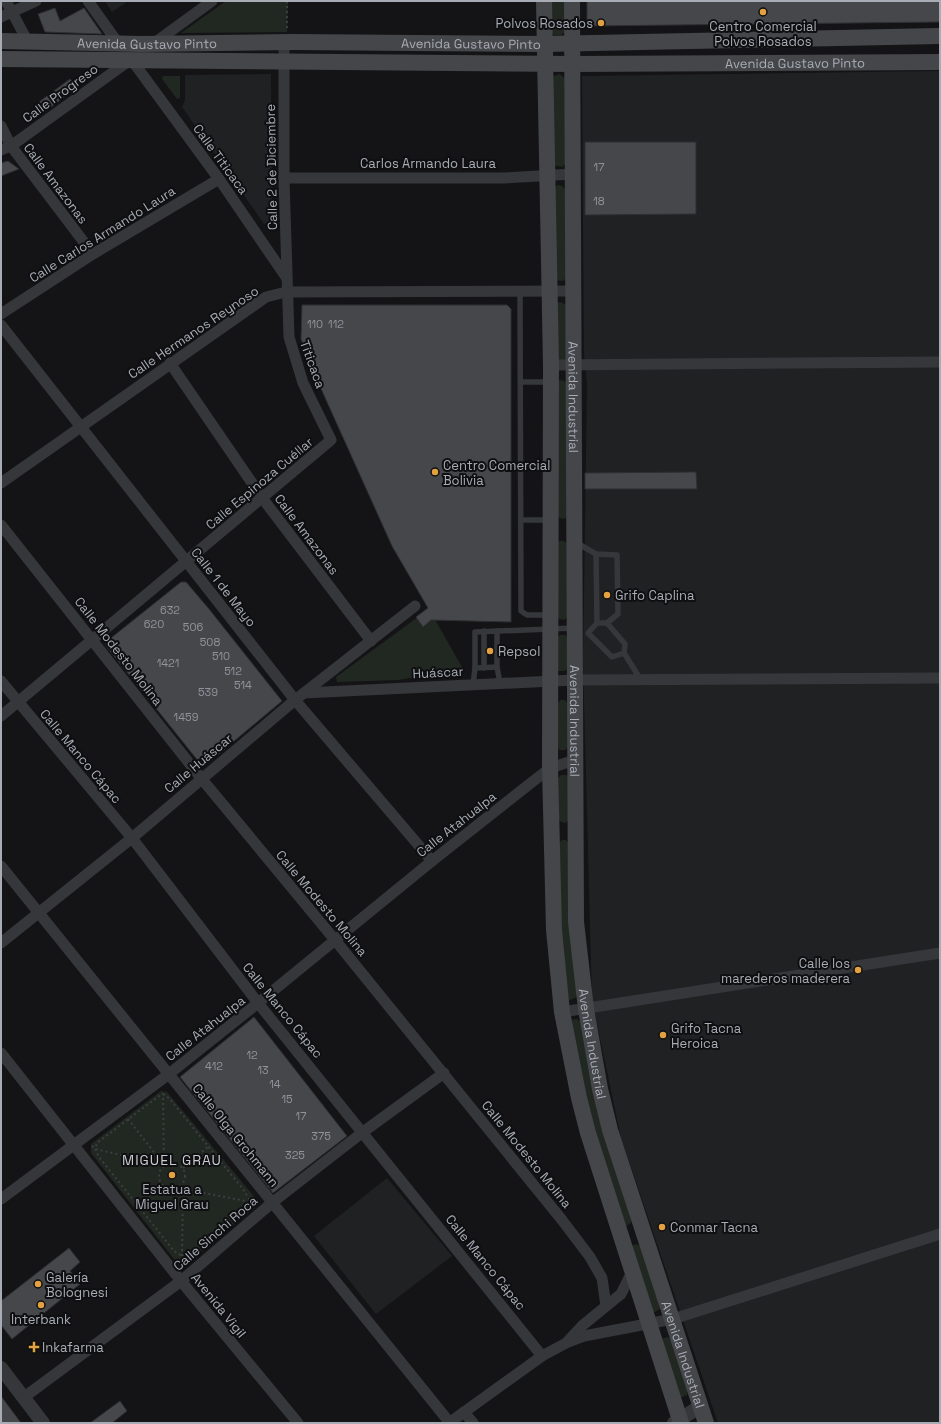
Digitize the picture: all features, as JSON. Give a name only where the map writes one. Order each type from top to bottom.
[{"type":"main road","name":"Avenida Industrial","points":[[544,1],[544,64],[551,366],[550,768],[554,930],[562,1012],[579,1098],[620,1239],[649,1324],[678,1422]]},
{"type":"main road","name":"Avenida Industrial","points":[[572,1],[576,922],[586,1009],[600,1089],[607,1116],[706,1423]]},
{"type":"main road","name":"Avenida Gustavo Pinto","points":[[1,41],[118,44],[544,44],[940,36]]},
{"type":"main road","name":"Avenida Gustavo Pinto","points":[[1,59],[284,60],[544,64],[940,62]]},
{"type":"main road","points":[[550,526],[574,536]]},
{"type":"main road","points":[[552,830],[575,830]]},
{"type":"main road","points":[[620,1239],[644,1231]]},
{"type":"street","points":[[6,1],[28,42]]},
{"type":"street","points":[[1,17],[36,1]]},
{"type":"street","points":[[88,1],[118,44]]},
{"type":"street","name":"Calle Progreso","points":[[6,148],[212,1]]},
{"type":"street","name":"Calle 2 de Diciembre","points":[[285,43],[284,178],[286,292]]},
{"type":"street","name":"Calle Titicaca","points":[[131,59],[219,179],[286,277]]},
{"type":"street","name":"Calle Amazonas","points":[[1,126],[6,148],[93,254]]},
{"type":"street","name":"Carlos Armando Laura","points":[[284,178],[504,178],[547,174],[573,174]]},
{"type":"street","name":"Calle Carlos Armando Laura","points":[[1,314],[93,254],[219,179]]},
{"type":"street","name":"Calle Hermanos Reynoso","points":[[1,483],[266,297],[286,292],[573,291]]},
{"type":"street","name":"Titicaca","points":[[286,292],[289,337],[303,383],[331,440]]},
{"type":"street","name":"Calle 1 de Mayo","points":[[1,325],[186,562],[300,697],[432,860]]},
{"type":"street","points":[[551,366],[724,363],[940,362]]},
{"type":"street","name":"Calle Amazonas","points":[[170,363],[263,499],[371,641]]},
{"type":"street","name":"Calle Espinoza Cuéllar","points":[[1,716],[263,499],[331,440]]},
{"type":"street","name":"Calle Modesto Molina","points":[[1,525],[202,778],[444,1073],[590,1257],[602,1278],[606,1306]]},
{"type":"street","name":"Calle Huáscar","points":[[1,943],[132,838],[300,697],[415,606]]},
{"type":"street","name":"Huáscar","points":[[300,697],[473,684],[574,680],[940,678]]},
{"type":"street","name":"Calle Manco Cápac","points":[[1,681],[132,838],[258,1003],[542,1356]]},
{"type":"street","name":"Calle Atahualpa","points":[[1,1199],[169,1074],[336,940],[432,860],[550,768],[575,760]]},
{"type":"street","name":"Calle Olga Grohmann","points":[[1,866],[273,1202],[449,1423]]},
{"type":"street","points":[[562,1012],[940,953]]},
{"type":"street","name":"Avenida Vigil","points":[[1,1053],[75,1144],[181,1281],[298,1423]]},
{"type":"street","name":"Calle Sinchi Roca","points":[[24,1398],[181,1281],[273,1202],[363,1132],[444,1073]]},
{"type":"street","points":[[449,1423],[542,1356],[568,1342],[584,1336],[673,1319],[940,1234]]},
{"type":"street","points":[[568,1342],[583,1325],[621,1294],[632,1272]]},
{"type":"street","points":[[1,1368],[43,1423]]},
{"type":"street","points":[[678,1422],[701,1406]]},
{"type":"street","points":[[464,1412],[473,1423]]},
{"type":"lane","points":[[520,292],[521,611],[526,615],[574,628]]},
{"type":"lane","points":[[521,382],[551,382]]},
{"type":"lane","points":[[521,520],[550,526]]},
{"type":"lane","points":[[574,536],[596,554],[618,555],[618,614],[607,623],[597,623]]},
{"type":"lane","points":[[596,554],[597,623],[588,633],[612,657],[624,653]]},
{"type":"lane","points":[[473,684],[475,668],[475,632],[497,631],[550,622]]},
{"type":"lane","points":[[607,623],[625,644],[624,653],[641,680]]},
{"type":"lane","points":[[484,631],[484,668]]},
{"type":"lane","points":[[497,631],[497,667],[500,683]]},
{"type":"lane","points":[[475,668],[497,667]]},
{"type":"path","points":[[285,43],[287,1]]},
{"type":"path","points":[[163,1094],[97,1143],[95,1149],[99,1157],[174,1251],[182,1256]]},
{"type":"path","points":[[163,1094],[169,1098],[209,1146],[243,1189],[251,1202]]},
{"type":"path","points":[[95,1149],[164,1164],[172,1162],[183,1168],[185,1177],[180,1186],[169,1189],[162,1185],[158,1176],[164,1164],[163,1094]]},
{"type":"path","points":[[128,1119],[164,1164]]},
{"type":"path","points":[[183,1168],[209,1146]]},
{"type":"path","points":[[137,1205],[162,1185]]},
{"type":"path","points":[[180,1186],[183,1189],[251,1202]]},
{"type":"path","points":[[182,1256],[183,1189]]},
{"type":"path","points":[[182,1256],[197,1248],[250,1206],[251,1202]]},
{"type":"shaded area","points":[[105,1],[128,1],[112,12]]},
{"type":"shaded area","points":[[226,1],[288,1],[287,32],[181,33]]},
{"type":"shaded area","points":[[551,1],[564,1],[565,32],[561,35],[554,35],[551,32]]},
{"type":"shaded area","points":[[940,71],[940,1423],[718,1423],[621,1138],[592,1000],[583,664],[587,384],[584,354],[582,76]]},
{"type":"shaded area","points":[[271,74],[272,221],[264,224],[182,107],[185,100],[185,75]]},
{"type":"shaded area","points":[[559,74],[565,78],[565,164],[562,167],[553,165],[552,77]]},
{"type":"shaded area","points":[[163,76],[180,76],[180,98],[177,99],[162,79]]},
{"type":"shaded area","points":[[558,185],[565,189],[566,278],[563,281],[554,280],[553,188]]},
{"type":"shaded area","points":[[559,302],[567,306],[567,359],[564,361],[559,361],[554,305]]},
{"type":"shaded area","points":[[560,380],[567,384],[568,516],[564,519],[556,517],[555,383]]},
{"type":"shaded area","points":[[564,541],[568,544],[568,617],[564,620],[556,618],[555,543]]},
{"type":"shaded area","points":[[429,609],[463,669],[398,680],[337,682],[336,677]]},
{"type":"shaded area","points":[[560,635],[565,635],[568,639],[568,669],[564,671],[559,671],[556,669],[556,638]]},
{"type":"shaded area","points":[[561,700],[565,700],[568,704],[568,747],[565,750],[560,750],[556,747],[557,704]]},
{"type":"shaded area","points":[[561,775],[566,775],[569,779],[569,820],[565,823],[557,820],[557,779]]},
{"type":"shaded area","points":[[562,840],[566,840],[569,844],[577,995],[575,998],[570,1000],[566,998],[559,940],[558,844]]},
{"type":"shaded area","points":[[577,1019],[581,1022],[631,1220],[631,1223],[626,1226],[587,1108],[571,1020]]},
{"type":"shaded area","points":[[161,1091],[167,1092],[257,1200],[254,1208],[181,1268],[91,1153],[91,1144]]},
{"type":"shaded area","points":[[387,1178],[452,1256],[376,1314],[314,1236]]},
{"type":"shaded area","points":[[636,1244],[640,1246],[661,1308],[655,1312],[652,1311],[631,1246]]},
{"type":"shaded area","points":[[667,1337],[671,1339],[688,1390],[687,1395],[682,1397],[679,1397],[662,1339]]},
{"type":"building","name":"Centro Comercial Polvos Rosados","points":[[587,1],[940,1],[940,22],[587,26]]},
{"type":"building","points":[[55,8],[60,21],[84,8],[102,34],[45,32],[38,14]]},
{"type":"building","points":[[70,79],[77,87],[46,111],[39,102]]},
{"type":"building","points":[[585,142],[696,142],[696,214],[585,215]]},
{"type":"building","points":[[8,161],[19,169],[1,176],[1,163]]},
{"type":"building","name":"Centro Comercial Bolivia","points":[[302,305],[507,305],[511,309],[511,622],[431,620],[423,627],[416,617],[428,608],[392,546],[318,382],[301,339]]},
{"type":"building","points":[[696,472],[697,489],[585,489],[585,473]]},
{"type":"building","points":[[181,582],[186,582],[209,609],[282,701],[203,767],[106,646],[106,642]]},
{"type":"building","points":[[254,1017],[347,1136],[273,1193],[180,1077]]},
{"type":"building","points":[[69,1248],[80,1262],[70,1271],[80,1284],[12,1339],[1,1325],[1,1301]]},
{"type":"building","points":[[1,1396],[21,1423],[1,1423]]},
{"type":"building","points":[[120,1401],[127,1411],[112,1423],[90,1423]]},
{"type":"place","name":"Centro Comercial Polvos Rosados","points":[[763,12]]},
{"type":"place","name":"Polvos Rosados","points":[[601,23]]},
{"type":"place","name":"Centro Comercial Bolivia","points":[[435,472]]},
{"type":"place","name":"Grifo Caplina","points":[[607,595]]},
{"type":"place","name":"Repsol","points":[[490,651]]},
{"type":"place","name":"Calle los marederos maderera","points":[[858,970]]},
{"type":"place","name":"Grifo Tacna Heroica","points":[[663,1035]]},
{"type":"place","name":"Estatua a Miguel Grau","points":[[172,1175]]},
{"type":"place","name":"Conmar Tacna","points":[[662,1227]]},
{"type":"place","name":"Galería Bolognesi","points":[[38,1284]]},
{"type":"place","name":"Interbank","points":[[41,1305]]},
{"type":"place","name":"Inkafarma","points":[[34,1347]]},
{"type":"district","name":"MIGUEL GRAU","points":[[172,1160]]}]
